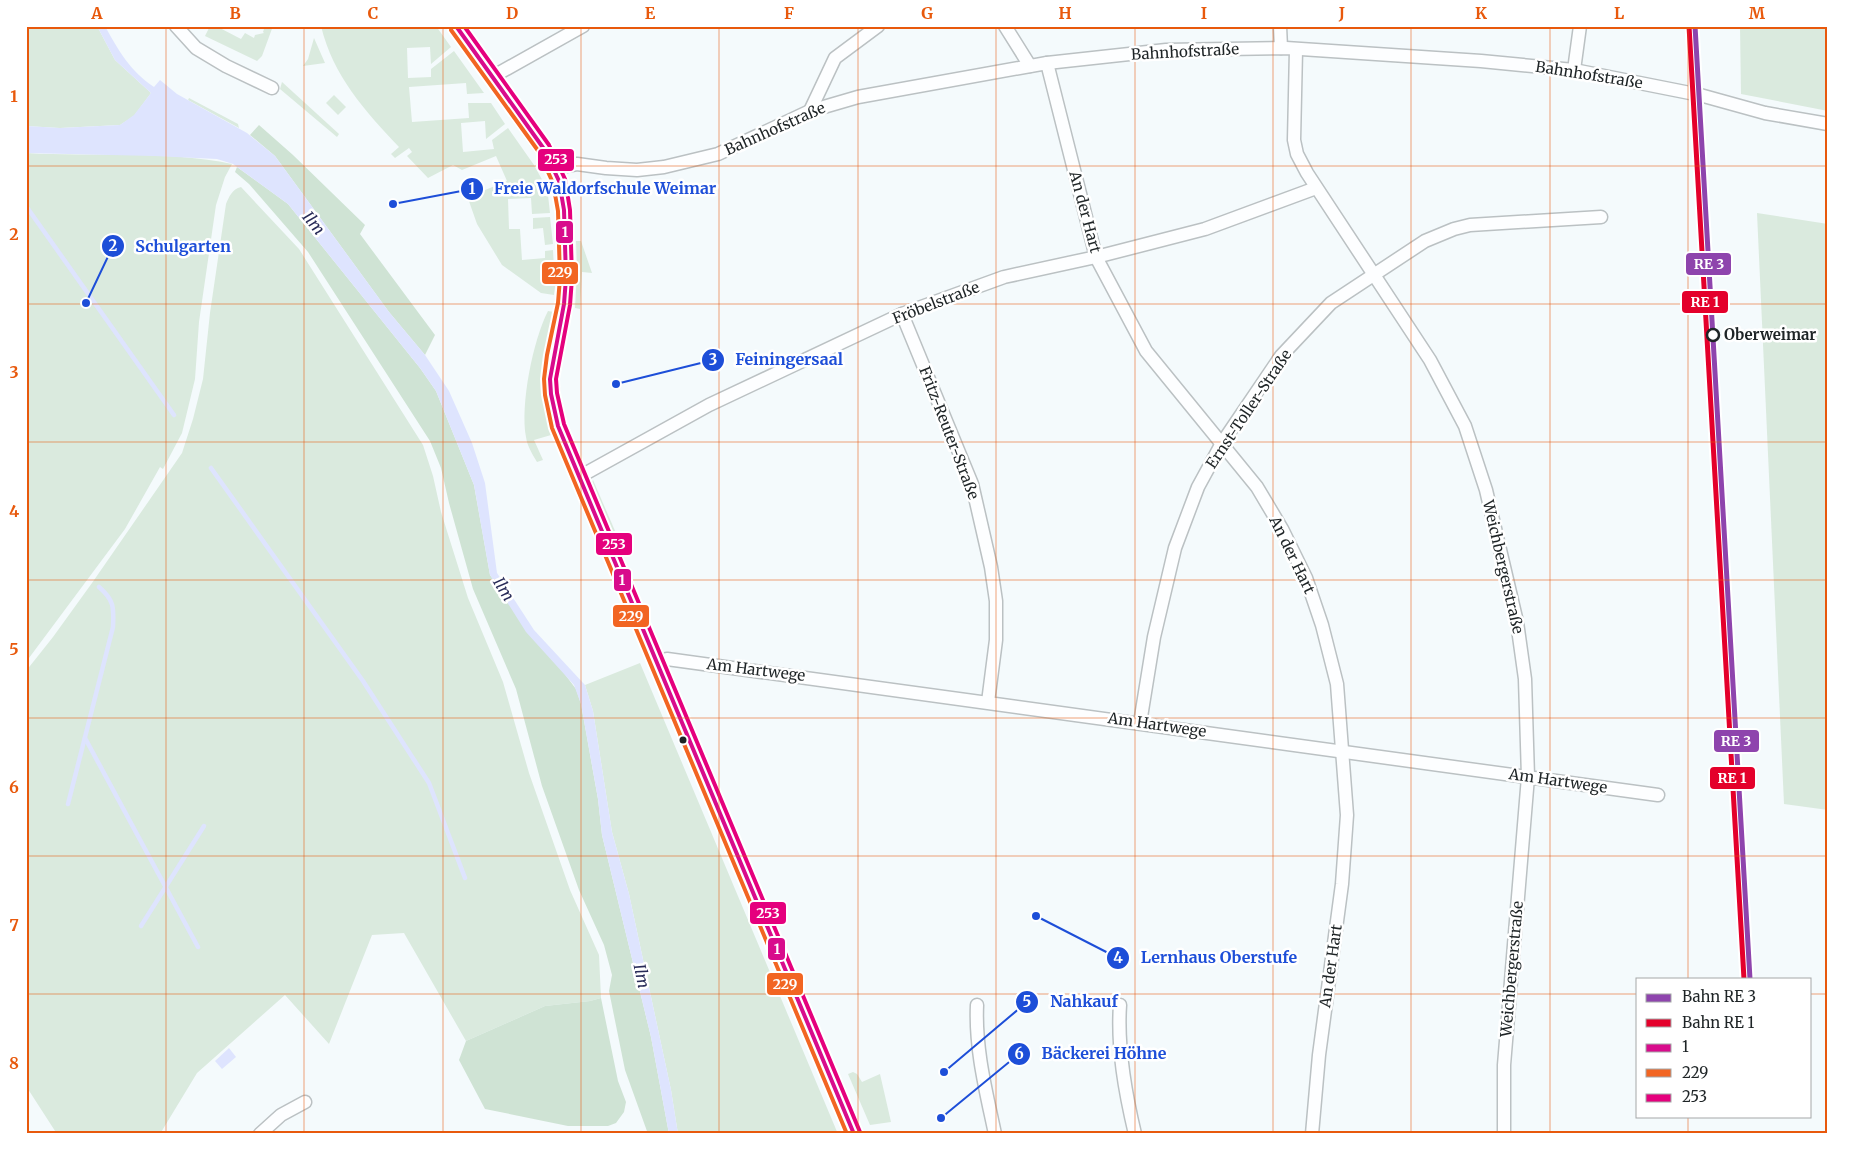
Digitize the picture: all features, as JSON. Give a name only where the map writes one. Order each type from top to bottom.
[{"type":"street","points":[[176,26],[196,48],[226,66],[272,88]]},
{"type":"street","points":[[456,26],[544,149],[559,181],[563,197],[566,278],[564,304],[550,379],[551,394],[558,426],[854,1134]]},
{"type":"street","points":[[492,78],[583,26]]},
{"type":"street","points":[[810,111],[835,58],[878,26]]},
{"type":"street","points":[[1005,26],[1030,66]]},
{"type":"street","points":[[1280,26],[1281,48]]},
{"type":"street","points":[[1574,70],[1580,26]]},
{"type":"street","name":"Bahnhofstraße","points":[[554,168],[577,164],[629,170],[664,167],[718,154],[810,111],[858,97],[1047,63],[1166,50],[1281,48],[1480,61],[1574,70],[1700,95],[1765,113],[1828,124]]},
{"type":"street","name":"Weichbergerstraße","points":[[1296,50],[1294,140],[1297,154],[1316,188],[1430,360],[1460,418],[1486,490],[1517,622],[1525,679],[1528,777],[1504,1065],[1504,1134]]},
{"type":"street","name":"An der Hart","points":[[1047,63],[1096,257],[1146,351],[1257,487],[1282,529],[1306,578],[1322,625],[1337,684],[1347,815],[1342,884],[1319,1055],[1312,1134]]},
{"type":"street","name":"Fröbelstraße","points":[[579,477],[709,405],[902,314],[1004,277],[1096,257],[1204,230],[1316,188]]},
{"type":"street","name":"Ernst-Toller-Straße","points":[[1140,723],[1154,637],[1175,548],[1198,487],[1222,443],[1281,356],[1331,303],[1425,241],[1454,229],[1470,225],[1602,217]]},
{"type":"street","name":"Fritz-Reuter-Straße","points":[[902,314],[972,484],[991,567],[996,601],[996,640],[988,702]]},
{"type":"street","name":"Am Hartwege","points":[[656,662],[667,659],[1658,795]]},
{"type":"street","points":[[977,1005],[976,1026],[982,1076],[995,1134]]},
{"type":"street","points":[[1120,1005],[1118,1032],[1135,1134]]},
{"type":"street","points":[[260,1134],[280,1115],[305,1102]]},
{"type":"green space","points":[[26,26],[97,26],[115,60],[151,93],[134,116],[120,125],[60,128],[26,126]]},
{"type":"green space","points":[[210,26],[216,26],[241,39],[245,33],[254,38],[255,35],[264,33],[265,26],[273,26],[262,56],[257,61],[205,36]]},
{"type":"green space","points":[[321,26],[436,26],[451,47],[431,64],[430,47],[407,48],[408,78],[431,77],[431,69],[454,51],[484,93],[467,94],[466,83],[409,87],[412,122],[469,118],[468,103],[491,103],[505,124],[486,139],[485,121],[461,123],[463,152],[494,149],[492,140],[508,128],[534,165],[545,185],[550,213],[532,214],[531,198],[508,199],[509,229],[520,229],[522,260],[545,258],[545,251],[553,250],[554,295],[541,293],[502,265],[477,224],[464,187],[468,185],[473,195],[507,181],[496,156],[462,170],[453,165],[428,178],[407,156],[412,152],[409,148],[395,158],[391,154],[399,147],[374,120],[342,77],[326,44]]},
{"type":"green space","points":[[1740,26],[1828,26],[1828,111],[1741,94]]},
{"type":"green space","points":[[314,38],[325,63],[303,66],[308,59]]},
{"type":"green space","points":[[282,82],[339,134],[337,137],[280,89]]},
{"type":"green space","points":[[334,95],[346,107],[338,115],[326,103]]},
{"type":"green space","points":[[189,98],[238,124],[239,128],[188,100]]},
{"type":"green space","points":[[259,125],[293,155],[365,225],[360,234],[435,335],[425,355],[389,312],[275,156],[250,135]]},
{"type":"green space","points":[[26,153],[156,155],[232,164],[225,177],[216,205],[199,322],[195,379],[182,433],[163,469],[160,467],[125,529],[26,662]]},
{"type":"green space","points":[[237,167],[288,204],[420,368],[436,391],[474,485],[490,575],[576,689],[581,704],[598,799],[602,835],[651,1037],[669,1134],[648,1134],[625,1070],[609,991],[612,975],[604,945],[579,890],[542,786],[516,689],[473,589],[441,468],[430,441],[308,252],[249,184],[235,172]]},
{"type":"green space","points":[[241,187],[299,249],[423,445],[433,476],[441,512],[468,598],[503,682],[529,773],[570,890],[599,955],[601,998],[545,1006],[466,1041],[404,933],[372,935],[329,1044],[285,995],[197,1073],[160,1134],[57,1134],[26,1086],[26,671],[92,583],[182,453],[203,379],[210,313],[226,204],[233,191]]},
{"type":"green space","points":[[1757,213],[1828,224],[1828,810],[1784,804]]},
{"type":"green space","points":[[550,217],[553,244],[545,245],[543,228],[533,229],[533,218]]},
{"type":"green space","points":[[576,241],[581,241],[592,273],[582,272],[580,309],[575,308]]},
{"type":"green space","points":[[548,311],[554,312],[543,373],[546,410],[551,435],[534,440],[543,460],[537,462],[527,440],[525,424],[526,391],[537,338]]},
{"type":"green space","points":[[593,480],[622,547],[617,549],[590,486]]},
{"type":"green space","points":[[640,663],[838,1134],[678,1134],[671,1090],[629,894],[612,832],[593,711],[585,685]]},
{"type":"green space","points":[[601,998],[618,1081],[626,1102],[624,1112],[616,1123],[608,1126],[568,1126],[485,1109],[459,1060],[466,1041],[545,1006]]},
{"type":"green space","points":[[853,1072],[857,1074],[862,1082],[880,1074],[891,1122],[870,1125],[848,1074]]},
{"type":"water","name":"Ilm","points":[[97,26],[105,26],[115,44],[138,75],[154,87],[160,80],[177,94],[247,133],[275,156],[389,312],[425,355],[449,391],[472,443],[485,483],[497,573],[534,630],[585,685],[593,711],[612,832],[629,894],[671,1090],[678,1134],[669,1134],[651,1037],[602,835],[598,799],[581,704],[574,685],[526,632],[490,575],[474,485],[436,391],[420,368],[288,204],[233,164],[217,159],[26,153],[26,126],[60,128],[120,125],[134,115],[151,93],[115,60]]},
{"type":"water","points":[[229,1048],[236,1057],[222,1069],[215,1061]]},
{"type":"waterway","points":[[26,206],[174,415]]},
{"type":"waterway","points":[[211,468],[363,681],[429,783],[465,878]]},
{"type":"waterway","points":[[68,804],[113,627],[112,604],[108,596],[99,587]]},
{"type":"waterway","points":[[85,738],[198,947]]},
{"type":"waterway","points":[[141,926],[204,826]]},
{"type":"transit line","name":"1","points":[[456,26],[544,149],[559,181],[564,210],[566,278],[564,304],[550,379],[551,394],[558,426],[854,1134]]},
{"type":"transit line","name":"253","points":[[464,26],[549,145],[565,179],[570,210],[572,278],[570,305],[556,379],[564,424],[860,1132]]},
{"type":"transit line","points":[[1689,26],[1744,978]]},
{"type":"transit line","points":[[1695,26],[1750,978]]},
{"type":"transit line","name":"229","points":[[451,30],[539,152],[553,183],[558,211],[560,278],[558,303],[544,379],[545,395],[552,428],[847,1134]]},
{"type":"place","name":"Freie Waldorfschule Weimar","points":[[393,204]]},
{"type":"place","name":"Schulgarten","points":[[86,303]]},
{"type":"place","name":"Oberweimar","points":[[1713,335]]},
{"type":"place","name":"Feiningersaal","points":[[616,384]]},
{"type":"place","name":"Lernhaus Oberstufe","points":[[1036,916]]},
{"type":"place","name":"Nahkauf","points":[[944,1072]]},
{"type":"place","name":"Bäckerei Höhne","points":[[941,1118]]}]
